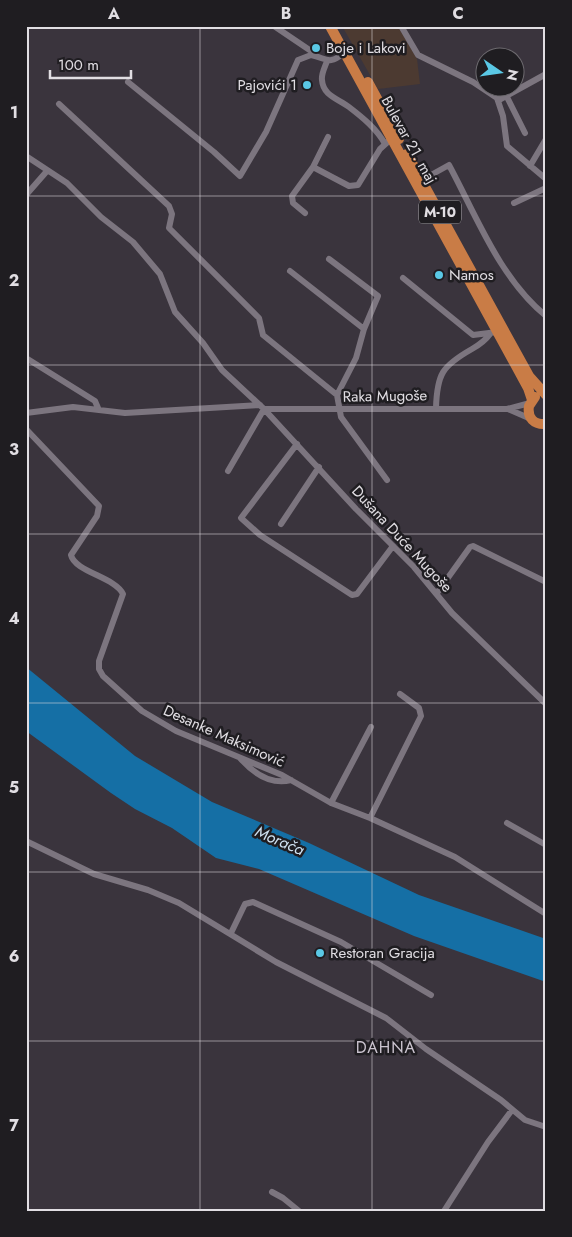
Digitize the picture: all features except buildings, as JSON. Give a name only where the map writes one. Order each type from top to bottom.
[{"type":"main road","name":"Bulevar 21. maj","points":[[330,26],[388,142],[493,333],[529,390],[531,401],[528,409],[531,419]]},
{"type":"main road","name":"Bulevar 21. maj","points":[[338,26],[529,376],[546,396]]},
{"type":"main road","name":"Bulevar 21. maj","points":[[531,401],[538,396],[546,396]]},
{"type":"main road","points":[[531,419],[545,425]]},
{"type":"street","points":[[274,26],[311,51],[313,55],[327,61],[334,60],[344,52]]},
{"type":"street","points":[[401,26],[409,44],[418,54],[477,84],[499,100],[507,146],[546,179]]},
{"type":"street","points":[[128,82],[240,176],[266,132],[295,65],[302,57],[313,55]]},
{"type":"street","points":[[313,167],[349,186],[358,185],[388,142],[347,105],[332,98],[327,92],[322,78],[327,61]]},
{"type":"street","points":[[524,86],[546,74]]},
{"type":"street","points":[[499,100],[502,98]]},
{"type":"street","points":[[507,98],[525,133]]},
{"type":"street","points":[[59,104],[168,206],[172,214],[169,228],[259,318],[263,335],[337,395]]},
{"type":"street","points":[[305,213],[293,203],[292,196],[313,167],[328,137]]},
{"type":"street","points":[[530,166],[546,139]]},
{"type":"street","name":"Dušana Duće Mugoše","points":[[26,156],[67,183],[101,216],[132,242],[160,274],[175,312],[203,343],[222,370],[262,407],[319,467],[356,509],[437,593],[452,613],[546,704]]},
{"type":"street","points":[[422,180],[449,165],[506,272],[524,297],[546,316]]},
{"type":"street","points":[[26,195],[47,171]]},
{"type":"street","points":[[514,204],[546,188]]},
{"type":"street","points":[[329,259],[378,296],[364,329],[356,358],[337,395],[338,410],[341,417],[387,480]]},
{"type":"street","points":[[290,271],[364,329]]},
{"type":"street","points":[[403,278],[472,334],[493,333]]},
{"type":"street","points":[[436,408],[438,380],[443,370],[458,357],[481,344],[493,333]]},
{"type":"street","points":[[26,358],[95,401],[98,408]]},
{"type":"street","name":"Raka Mugoše","points":[[26,413],[56,408],[98,408],[125,412],[262,407],[338,410],[507,409],[531,401]]},
{"type":"street","points":[[228,472],[262,407]]},
{"type":"street","name":"Raka Mugoše","points":[[507,409],[531,419]]},
{"type":"street","name":"Desanke Maksimović","points":[[26,429],[99,506],[97,516],[71,555],[76,562],[116,585],[123,594],[99,661],[101,673],[153,718],[209,746],[238,755],[291,780],[331,803],[370,818],[455,857],[546,914]]},
{"type":"street","points":[[297,444],[241,518],[260,535],[352,595],[357,594],[393,546]]},
{"type":"street","points":[[281,524],[319,467]]},
{"type":"street","points":[[437,593],[470,547],[473,546],[546,582]]},
{"type":"street","points":[[370,818],[420,716],[419,708],[400,694]]},
{"type":"street","points":[[331,803],[371,727]]},
{"type":"street","points":[[507,823],[546,845]]},
{"type":"street","points":[[26,840],[110,881],[169,897],[232,933],[276,962],[386,1018],[525,1120],[546,1127]]},
{"type":"street","points":[[546,895],[546,904]]},
{"type":"street","points":[[232,933],[245,904],[253,902],[341,942],[431,995]]},
{"type":"street","points":[[444,1211],[498,1127],[512,1110]]},
{"type":"street","points":[[272,1192],[299,1211]]},
{"type":"shaded area","points":[[342,26],[398,26],[417,59],[420,84],[378,89]]},
{"type":"water","name":"Morača","points":[[26,667],[135,756],[212,802],[309,843],[419,895],[546,939],[546,982],[414,936],[259,869],[216,858],[172,828],[135,809],[26,731]]},
{"type":"waterway","points":[[147,26],[155,26]]},
{"type":"place","name":"Boje i Lakovi","points":[[316,48]]},
{"type":"place","name":"Pajovići 1","points":[[307,85]]},
{"type":"place","name":"Namos","points":[[439,275]]},
{"type":"place","name":"Restoran Gracija","points":[[320,953]]},
{"type":"district","name":"DAHNA","points":[[386,1047]]}]
